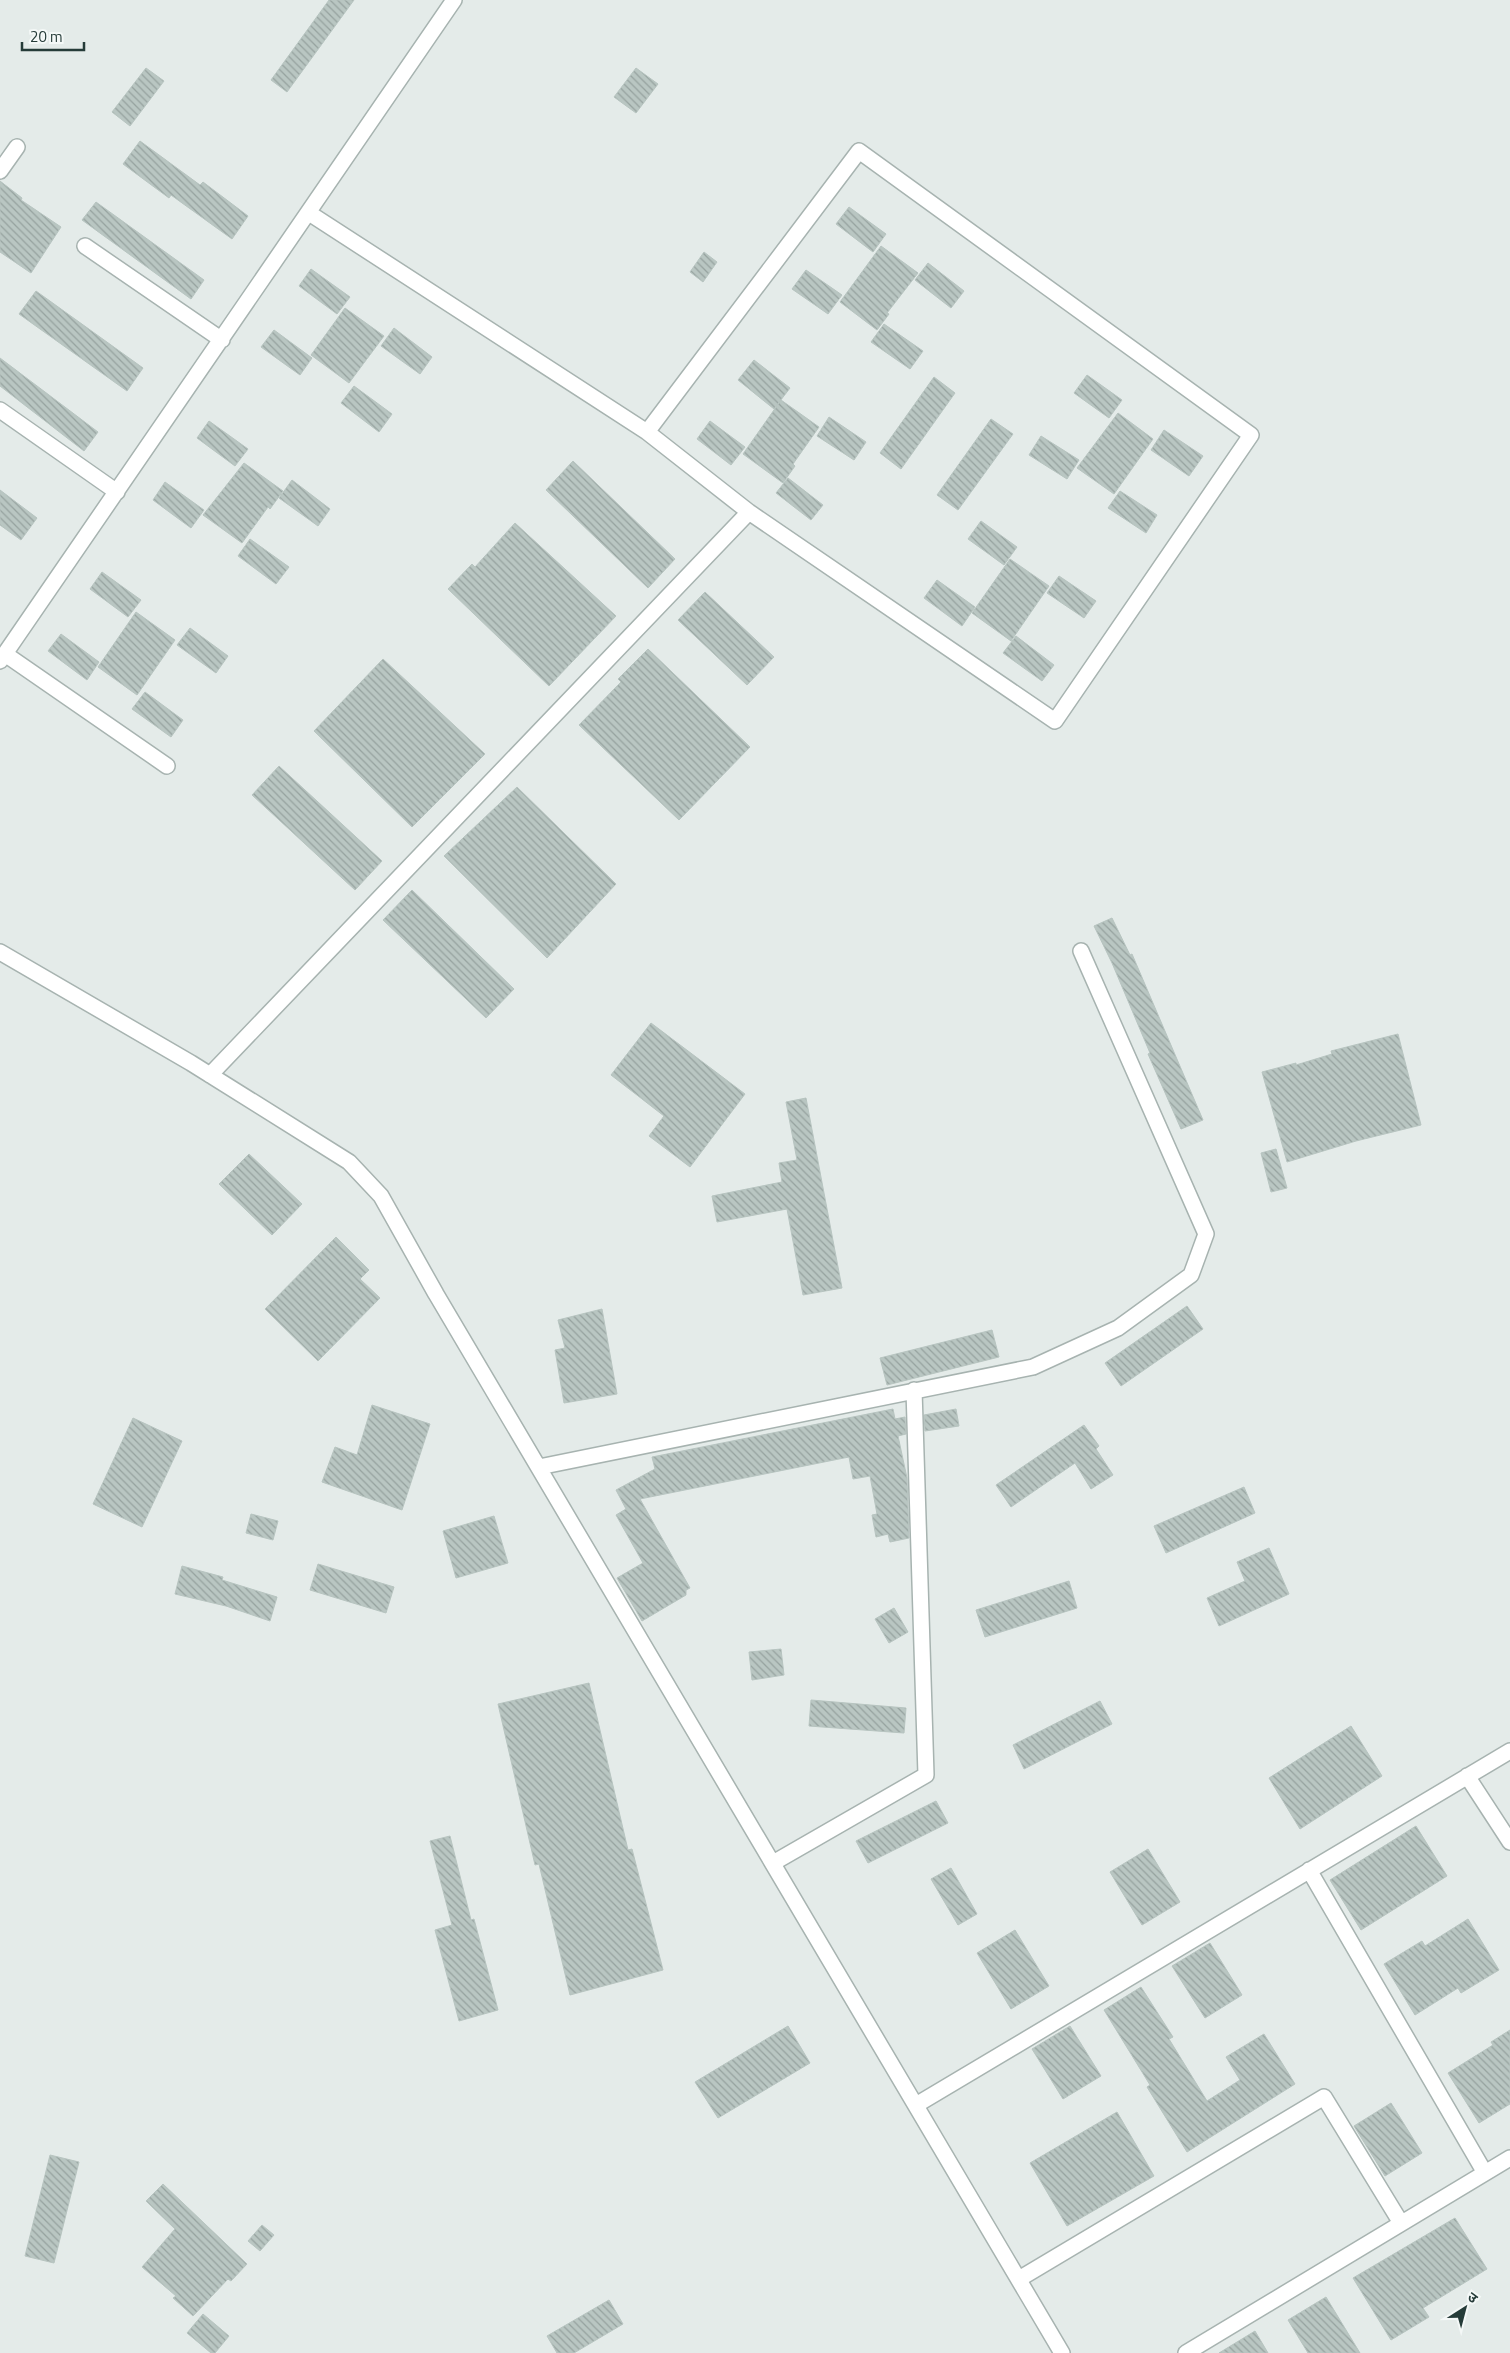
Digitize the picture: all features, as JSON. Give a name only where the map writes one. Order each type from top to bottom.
[{"type":"street","points":[[167,766],[4,650],[117,492],[454,0]]},
{"type":"street","points":[[0,171],[17,147]]},
{"type":"street","points":[[309,213],[647,432],[750,512],[1055,721],[1251,436],[859,152],[647,432]]},
{"type":"street","points":[[85,246],[222,340]]},
{"type":"street","points":[[0,410],[117,492]]},
{"type":"street","points":[[210,1074],[750,512]]},
{"type":"street","points":[[539,1467],[1033,1367],[1118,1328],[1191,1275],[1206,1234],[1081,951]]},
{"type":"street","points":[[0,952],[210,1074],[349,1162],[382,1196],[436,1294],[1062,2353]]},
{"type":"street","points":[[773,1863],[926,1776],[914,1390]]},
{"type":"street","points":[[916,2105],[1510,1751]]},
{"type":"street","points":[[1467,1776],[1510,1842]]},
{"type":"street","points":[[1310,1870],[1485,2173]]},
{"type":"street","points":[[1019,2279],[1324,2098],[1401,2223]]},
{"type":"street","points":[[1186,2353],[1510,2158]]},
{"type":"building","points":[[329,0],[354,0],[287,92],[271,80]]},
{"type":"building","points":[[146,68],[164,81],[130,126],[112,112]]},
{"type":"building","points":[[636,68],[658,84],[636,113],[614,97]]},
{"type":"building","points":[[140,141],[200,185],[203,182],[248,216],[232,239],[171,195],[169,198],[123,164]]},
{"type":"building","points":[[0,181],[22,198],[21,200],[61,227],[31,273],[0,252]]},
{"type":"building","points":[[96,202],[204,280],[191,299],[82,220]]},
{"type":"building","points":[[849,207],[886,234],[873,252],[836,224]]},
{"type":"building","points":[[881,246],[918,273],[887,313],[889,314],[877,330],[840,302]]},
{"type":"building","points":[[704,252],[717,262],[703,282],[690,272]]},
{"type":"building","points":[[928,263],[964,291],[951,308],[915,280]]},
{"type":"building","points":[[311,269],[350,297],[337,314],[299,286]]},
{"type":"building","points":[[806,270],[842,295],[828,314],[792,289]]},
{"type":"building","points":[[36,291],[143,368],[127,391],[19,314]]},
{"type":"building","points":[[345,308],[384,336],[349,383],[311,355]]},
{"type":"building","points":[[884,324],[923,351],[910,369],[871,342]]},
{"type":"building","points":[[394,328],[432,357],[420,374],[381,346]]},
{"type":"building","points":[[274,330],[312,358],[300,375],[261,347]]},
{"type":"building","points":[[0,358],[98,432],[84,451],[0,386]]},
{"type":"building","points":[[754,360],[790,388],[774,409],[738,380]]},
{"type":"building","points":[[1087,375],[1122,400],[1109,418],[1074,393]]},
{"type":"building","points":[[934,377],[955,393],[901,469],[880,453]]},
{"type":"building","points":[[354,386],[392,414],[379,432],[341,403]]},
{"type":"building","points":[[781,400],[819,427],[793,464],[795,466],[783,483],[743,454]]},
{"type":"building","points":[[1118,413],[1153,439],[1114,494],[1077,468]]},
{"type":"building","points":[[829,417],[866,442],[854,460],[817,436]]},
{"type":"building","points":[[991,419],[1013,434],[958,510],[937,495]]},
{"type":"building","points":[[209,421],[248,449],[235,466],[197,438]]},
{"type":"building","points":[[710,421],[745,447],[731,465],[697,439]]},
{"type":"building","points":[[1164,430],[1203,456],[1189,476],[1151,450]]},
{"type":"building","points":[[1041,436],[1079,460],[1067,479],[1029,455]]},
{"type":"building","points":[[573,461],[675,559],[648,588],[546,490]]},
{"type":"building","points":[[244,463],[283,491],[270,509],[268,507],[242,543],[203,515]]},
{"type":"building","points":[[788,478],[823,505],[811,520],[776,493]]},
{"type":"building","points":[[292,480],[330,509],[318,526],[279,498]]},
{"type":"building","points":[[165,482],[204,510],[191,528],[153,500]]},
{"type":"building","points":[[0,490],[37,518],[21,540],[0,525]]},
{"type":"building","points":[[1120,491],[1157,515],[1146,533],[1108,508]]},
{"type":"building","points":[[981,521],[1017,547],[1004,565],[968,539]]},
{"type":"building","points":[[515,523],[616,616],[549,686],[448,589],[472,564],[475,567]]},
{"type":"building","points":[[250,539],[289,567],[276,584],[238,556]]},
{"type":"building","points":[[1010,559],[1049,586],[1011,641],[972,613]]},
{"type":"building","points":[[102,572],[141,600],[128,617],[90,589]]},
{"type":"building","points":[[1059,576],[1096,601],[1084,618],[1047,593]]},
{"type":"building","points":[[937,580],[975,607],[962,626],[924,598]]},
{"type":"building","points":[[705,592],[774,657],[747,685],[678,620]]},
{"type":"building","points":[[136,612],[175,640],[137,695],[98,667]]},
{"type":"building","points":[[190,628],[228,656],[216,673],[177,645]]},
{"type":"building","points":[[61,634],[99,662],[87,680],[48,651]]},
{"type":"building","points":[[1016,636],[1054,665],[1042,681],[1003,653]]},
{"type":"building","points":[[648,649],[750,747],[679,820],[579,725],[621,682],[618,679]]},
{"type":"building","points":[[383,659],[485,754],[412,827],[314,731]]},
{"type":"building","points":[[145,692],[183,720],[171,737],[132,709]]},
{"type":"building","points":[[279,766],[382,861],[355,890],[252,795]]},
{"type":"building","points":[[517,787],[616,884],[547,958],[444,856]]},
{"type":"building","points":[[412,890],[514,989],[486,1018],[383,920]]},
{"type":"building","points":[[1112,918],[1130,955],[1132,954],[1203,1120],[1181,1129],[1148,1054],[1150,1053],[1112,963],[1094,926]]},
{"type":"building","points":[[651,1023],[745,1094],[690,1167],[649,1136],[664,1116],[611,1075]]},
{"type":"building","points":[[1398,1034],[1421,1125],[1356,1141],[1287,1162],[1262,1072],[1296,1063],[1296,1065],[1332,1054],[1331,1051]]},
{"type":"building","points":[[806,1098],[842,1288],[803,1295],[787,1209],[717,1222],[712,1196],[782,1182],[779,1163],[797,1160],[786,1102]]},
{"type":"building","points":[[1276,1149],[1287,1188],[1271,1192],[1261,1153]]},
{"type":"building","points":[[249,1154],[302,1204],[272,1235],[219,1184]]},
{"type":"building","points":[[336,1237],[369,1270],[360,1279],[380,1298],[318,1361],[265,1309]]},
{"type":"building","points":[[1187,1306],[1203,1329],[1121,1386],[1105,1363]]},
{"type":"building","points":[[602,1309],[617,1394],[564,1403],[555,1350],[565,1348],[558,1320]]},
{"type":"building","points":[[992,1330],[999,1357],[887,1385],[880,1358]]},
{"type":"building","points":[[372,1405],[430,1424],[402,1510],[322,1482],[335,1447],[357,1455]]},
{"type":"building","points":[[893,1409],[895,1419],[905,1417],[906,1434],[898,1436],[907,1478],[909,1538],[890,1542],[888,1534],[876,1537],[872,1515],[877,1514],[870,1476],[853,1479],[849,1457],[640,1499],[690,1588],[686,1590],[686,1595],[642,1621],[617,1578],[643,1563],[616,1515],[626,1509],[616,1490],[655,1469],[652,1457]]},
{"type":"building","points":[[956,1409],[959,1426],[925,1431],[924,1415]]},
{"type":"building","points":[[133,1418],[182,1441],[142,1527],[93,1504]]},
{"type":"building","points":[[1084,1425],[1099,1446],[1096,1449],[1113,1475],[1091,1489],[1075,1463],[1011,1507],[996,1485]]},
{"type":"building","points":[[1244,1487],[1255,1513],[1166,1553],[1154,1526]]},
{"type":"building","points":[[251,1514],[278,1521],[273,1540],[246,1533]]},
{"type":"building","points":[[494,1516],[508,1563],[456,1578],[443,1531]]},
{"type":"building","points":[[1269,1548],[1289,1594],[1219,1626],[1207,1598],[1245,1581],[1237,1562]]},
{"type":"building","points":[[318,1564],[394,1587],[386,1613],[310,1590]]},
{"type":"building","points":[[182,1566],[223,1577],[222,1580],[277,1597],[270,1621],[226,1606],[175,1594]]},
{"type":"building","points":[[1069,1581],[1077,1608],[985,1637],[976,1610]]},
{"type":"building","points":[[894,1608],[908,1632],[889,1643],[875,1619]]},
{"type":"building","points":[[781,1649],[784,1675],[752,1680],[749,1652]]},
{"type":"building","points":[[589,1683],[628,1850],[632,1849],[663,1970],[570,1995],[539,1864],[535,1865],[498,1704]]},
{"type":"building","points":[[811,1700],[906,1708],[904,1733],[809,1726]]},
{"type":"building","points":[[1100,1701],[1112,1724],[1024,1769],[1013,1745]]},
{"type":"building","points":[[1351,1726],[1382,1776],[1300,1829],[1269,1778]]},
{"type":"building","points":[[936,1801],[948,1823],[868,1863],[856,1841]]},
{"type":"building","points":[[1416,1826],[1447,1876],[1361,1930],[1330,1880]]},
{"type":"building","points":[[450,1836],[471,1920],[474,1919],[498,2010],[459,2021],[435,1930],[452,1925],[430,1841]]},
{"type":"building","points":[[1148,1849],[1180,1902],[1142,1925],[1110,1872]]},
{"type":"building","points":[[951,1868],[977,1914],[958,1925],[931,1879]]},
{"type":"building","points":[[1468,1919],[1499,1970],[1461,1993],[1458,1988],[1415,2015],[1384,1964],[1422,1941],[1425,1946]]},
{"type":"building","points":[[1015,1930],[1049,1986],[1011,2009],[977,1953]]},
{"type":"building","points":[[1210,1943],[1242,1995],[1205,2018],[1172,1966]]},
{"type":"building","points":[[1141,1987],[1173,2037],[1169,2039],[1207,2101],[1240,2080],[1226,2057],[1264,2034],[1295,2084],[1187,2152],[1147,2087],[1150,2085],[1104,2010]]},
{"type":"building","points":[[788,2026],[810,2063],[718,2118],[695,2082]]},
{"type":"building","points":[[1070,2026],[1101,2076],[1063,2099],[1032,2049]]},
{"type":"building","points":[[1510,2030],[1510,2104],[1479,2123],[1448,2073],[1493,2045],[1491,2042]]},
{"type":"building","points":[[1391,2103],[1422,2153],[1385,2176],[1354,2126]]},
{"type":"building","points":[[1117,2112],[1154,2176],[1067,2226],[1030,2163]]},
{"type":"building","points":[[50,2155],[79,2162],[54,2263],[25,2256]]},
{"type":"building","points":[[163,2184],[247,2264],[231,2281],[228,2279],[193,2316],[173,2298],[176,2296],[142,2267],[175,2229],[146,2201]]},
{"type":"building","points":[[1455,2218],[1487,2269],[1423,2308],[1429,2317],[1391,2340],[1353,2278]]},
{"type":"building","points":[[262,2225],[274,2235],[260,2251],[248,2241]]},
{"type":"building","points":[[1326,2297],[1360,2353],[1308,2353],[1288,2320]]},
{"type":"building","points":[[609,2300],[623,2324],[574,2353],[557,2353],[547,2336]]},
{"type":"building","points":[[203,2314],[229,2336],[215,2353],[211,2353],[187,2333]]},
{"type":"building","points":[[1255,2331],[1268,2353],[1219,2353]]}]
